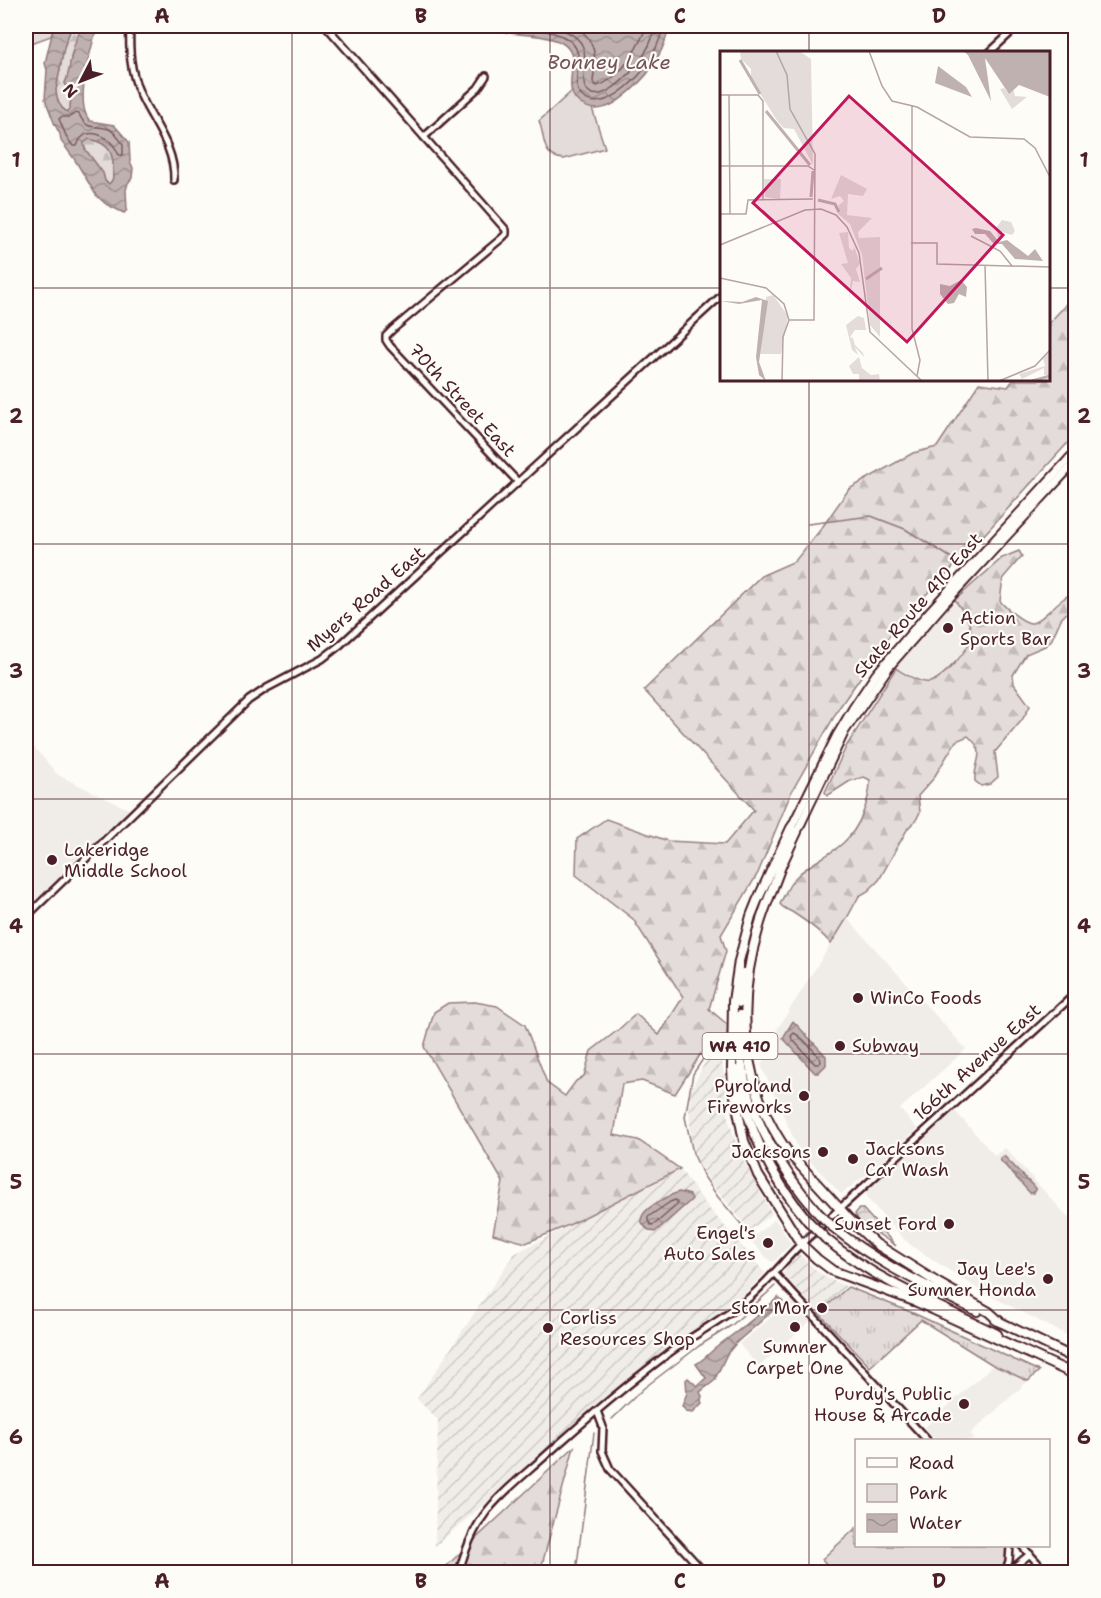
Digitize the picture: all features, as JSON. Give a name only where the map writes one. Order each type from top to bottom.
[{"type":"highway","name":"State Route 410 East","points":[[794,830],[837,735],[876,674],[927,614],[1076,451]]},
{"type":"highway","name":"State Route 410 East","points":[[794,830],[845,731],[889,667],[936,612],[1076,461]]},
{"type":"highway","name":"WA 410","points":[[794,830],[759,915],[749,948],[740,1010],[741,1062],[753,1106],[767,1138],[792,1179],[819,1214],[852,1243],[886,1265],[1076,1359]]},
{"type":"highway","name":"WA 410","points":[[794,830],[757,900],[739,961],[735,988],[732,1042],[738,1082],[749,1123],[757,1142],[780,1183],[808,1221],[826,1239],[869,1270],[904,1289],[1076,1374]]},
{"type":"highway","points":[[782,863],[760,921],[750,963],[744,1018],[750,1068],[764,1112],[788,1152],[876,1244],[989,1312],[1000,1322]]},
{"type":"highway","points":[[732,1042],[733,1086],[747,1152],[758,1175],[801,1244],[833,1271],[917,1302],[1076,1374]]},
{"type":"street","points":[[130,26],[132,72],[141,97],[172,158],[174,180]]},
{"type":"street","points":[[326,26],[424,137],[478,88],[486,76]]},
{"type":"street","points":[[991,51],[1018,26]]},
{"type":"street","name":"70th Street East","points":[[424,137],[507,233],[392,330],[386,338],[390,346],[518,482]]},
{"type":"street","name":"Myers Road East","points":[[26,917],[249,700],[315,663],[340,645],[720,297]]},
{"type":"street","name":"166th Avenue East","points":[[459,1572],[471,1538],[487,1511],[504,1493],[597,1411],[670,1352],[742,1304],[767,1282],[801,1244],[1076,993]]},
{"type":"street","points":[[774,1274],[926,1439]]},
{"type":"street","points":[[597,1411],[603,1427],[602,1451],[610,1469],[704,1572]]},
{"type":"street","points":[[1007,1572],[1010,1547]]},
{"type":"street","points":[[1024,1547],[1046,1572]]},
{"type":"street","points":[[1007,1572],[1030,1554]]},
{"type":"shaded area","points":[[955,600],[968,620],[971,637],[965,649],[947,670],[931,682],[902,673],[896,668],[920,637]]},
{"type":"shaded area","name":"Lakeridge Middle School","points":[[26,738],[58,775],[130,810],[26,910]]},
{"type":"shaded area","points":[[847,918],[966,1049],[900,1109],[917,1129],[871,1171],[841,1194],[798,1148],[761,1065],[779,1038],[775,1033]]},
{"type":"shaded area","points":[[706,1060],[722,1060],[729,1121],[739,1152],[772,1214],[750,1230],[711,1184],[697,1160],[691,1139],[689,1108],[691,1090]]},
{"type":"shaded area","points":[[955,1111],[995,1156],[1005,1148],[1075,1225],[1075,1346],[1067,1335],[983,1292],[912,1246],[867,1198],[866,1192]]},
{"type":"shaded area","points":[[680,1169],[708,1207],[765,1273],[737,1301],[670,1346],[435,1546],[438,1420],[417,1399],[514,1254]]},
{"type":"shaded area","points":[[775,1219],[791,1244],[774,1261],[770,1261],[750,1240]]},
{"type":"shaded area","name":"Stor Mor","points":[[799,1254],[818,1272],[848,1287],[819,1313],[783,1274]]},
{"type":"shaded area","points":[[792,1300],[811,1320],[759,1367],[739,1344]]},
{"type":"shaded area","points":[[993,1365],[1028,1381],[970,1434],[974,1439],[935,1439],[924,1428]]},
{"type":"green space","points":[[26,26],[54,26],[51,36],[26,45]]},
{"type":"green space","points":[[72,26],[82,26],[71,56],[70,74],[65,83],[71,96],[70,110],[67,112],[58,103],[56,90],[64,47]]},
{"type":"green space","points":[[572,91],[580,102],[592,108],[605,148],[564,159],[551,155],[547,151],[539,121]]},
{"type":"green space","points":[[89,139],[101,143],[111,154],[113,177],[109,184],[85,149],[84,143]]},
{"type":"green space","points":[[1075,295],[1075,435],[972,548],[899,622],[839,708],[791,793],[758,873],[721,935],[726,951],[709,1009],[728,1025],[726,1052],[700,1055],[675,1094],[642,1081],[622,1084],[614,1135],[638,1140],[680,1169],[571,1224],[526,1243],[493,1234],[503,1182],[424,1047],[434,1012],[448,1003],[475,1002],[497,1006],[525,1025],[547,1083],[565,1096],[576,1081],[584,1076],[591,1051],[636,1014],[659,1035],[683,997],[633,919],[576,875],[577,839],[606,819],[668,841],[725,844],[754,810],[644,690],[761,576],[795,561],[849,489],[913,453],[937,447],[979,383],[1008,387],[1012,381],[1050,381],[1050,322]]},
{"type":"green space","points":[[1019,551],[1022,556],[1003,578],[1000,601],[1006,607],[1020,618],[1032,623],[1075,591],[1075,604],[1061,619],[1051,641],[1026,654],[1013,675],[1014,684],[1030,706],[1022,720],[995,752],[998,777],[990,784],[981,786],[975,781],[979,757],[978,748],[968,736],[956,741],[933,779],[918,796],[920,812],[916,820],[908,828],[879,880],[859,896],[831,944],[813,927],[780,904],[794,879],[843,843],[854,830],[862,814],[868,797],[870,780],[864,777],[850,781],[827,796],[825,792],[847,745],[896,668],[917,680],[930,682],[941,676],[954,663],[971,638],[966,618],[955,600],[1002,558]]},
{"type":"green space","points":[[859,1209],[863,1209],[896,1246],[859,1221],[855,1214]]},
{"type":"green space","points":[[848,1287],[913,1313],[1039,1371],[1028,1381],[993,1365],[921,1320],[870,1367],[819,1313]]},
{"type":"green space","points":[[574,1447],[540,1572],[440,1572]]},
{"type":"green space","points":[[855,1529],[855,1547],[1008,1547],[1007,1560],[1002,1572],[833,1572],[822,1559]]},
{"type":"water","points":[[54,26],[72,26],[64,47],[56,90],[62,108],[67,112],[70,109],[71,96],[65,83],[75,43],[82,26],[97,26],[85,75],[83,102],[85,113],[90,121],[114,125],[129,142],[130,161],[133,168],[132,178],[126,190],[127,210],[124,213],[106,204],[96,195],[61,141],[45,99],[47,70],[45,63]],"holes":[[[89,139],[105,145],[111,153],[113,176],[109,184],[85,149],[84,143]]]},
{"type":"water","name":"Bonney Lake","points":[[486,26],[669,26],[662,50],[645,76],[618,101],[596,109],[581,104],[574,97],[571,90],[572,56],[569,49],[562,43],[544,37],[494,30]]},
{"type":"water","points":[[793,1021],[826,1056],[826,1065],[818,1073],[815,1073],[783,1038]]},
{"type":"water","points":[[1004,1156],[1035,1188],[1034,1193],[1030,1193],[1001,1161],[1000,1159]]},
{"type":"water","points":[[679,1192],[690,1195],[692,1199],[655,1232],[649,1230],[641,1219],[643,1214],[654,1205]]},
{"type":"water","points":[[778,1297],[783,1302],[737,1342],[727,1354],[714,1381],[700,1392],[702,1403],[693,1412],[686,1411],[682,1406],[687,1393],[686,1380],[688,1378],[697,1386],[706,1378],[696,1364]]},
{"type":"waterway","points":[[808,524],[871,516],[905,529],[958,562]]},
{"type":"waterway","points":[[722,1056],[705,1056],[693,1074],[685,1117],[693,1153],[703,1175],[718,1197],[752,1237]]},
{"type":"waterway","points":[[612,1419],[644,1388],[699,1346],[732,1325],[775,1286]]},
{"type":"waterway","points":[[576,1572],[594,1433]]},
{"type":"place","name":"Action Sports Bar","points":[[948,628]]},
{"type":"place","name":"Lakeridge Middle School","points":[[52,860]]},
{"type":"place","name":"WinCo Foods","points":[[858,998]]},
{"type":"place","name":"Subway","points":[[840,1046]]},
{"type":"place","name":"Pyroland Fireworks","points":[[804,1096]]},
{"type":"place","name":"Jacksons","points":[[823,1152]]},
{"type":"place","name":"Jacksons Car Wash","points":[[853,1159]]},
{"type":"place","name":"Sunset Ford","points":[[949,1224]]},
{"type":"place","name":"Engel's Auto Sales","points":[[768,1243]]},
{"type":"place","name":"Jay Lee's Sumner Honda","points":[[1048,1279]]},
{"type":"place","name":"Stor Mor","points":[[822,1308]]},
{"type":"place","name":"Sumner Carpet One","points":[[795,1327]]},
{"type":"place","name":"Corliss Resources Shop","points":[[548,1328]]},
{"type":"place","name":"Purdy's Public House & Arcade","points":[[964,1404]]}]
